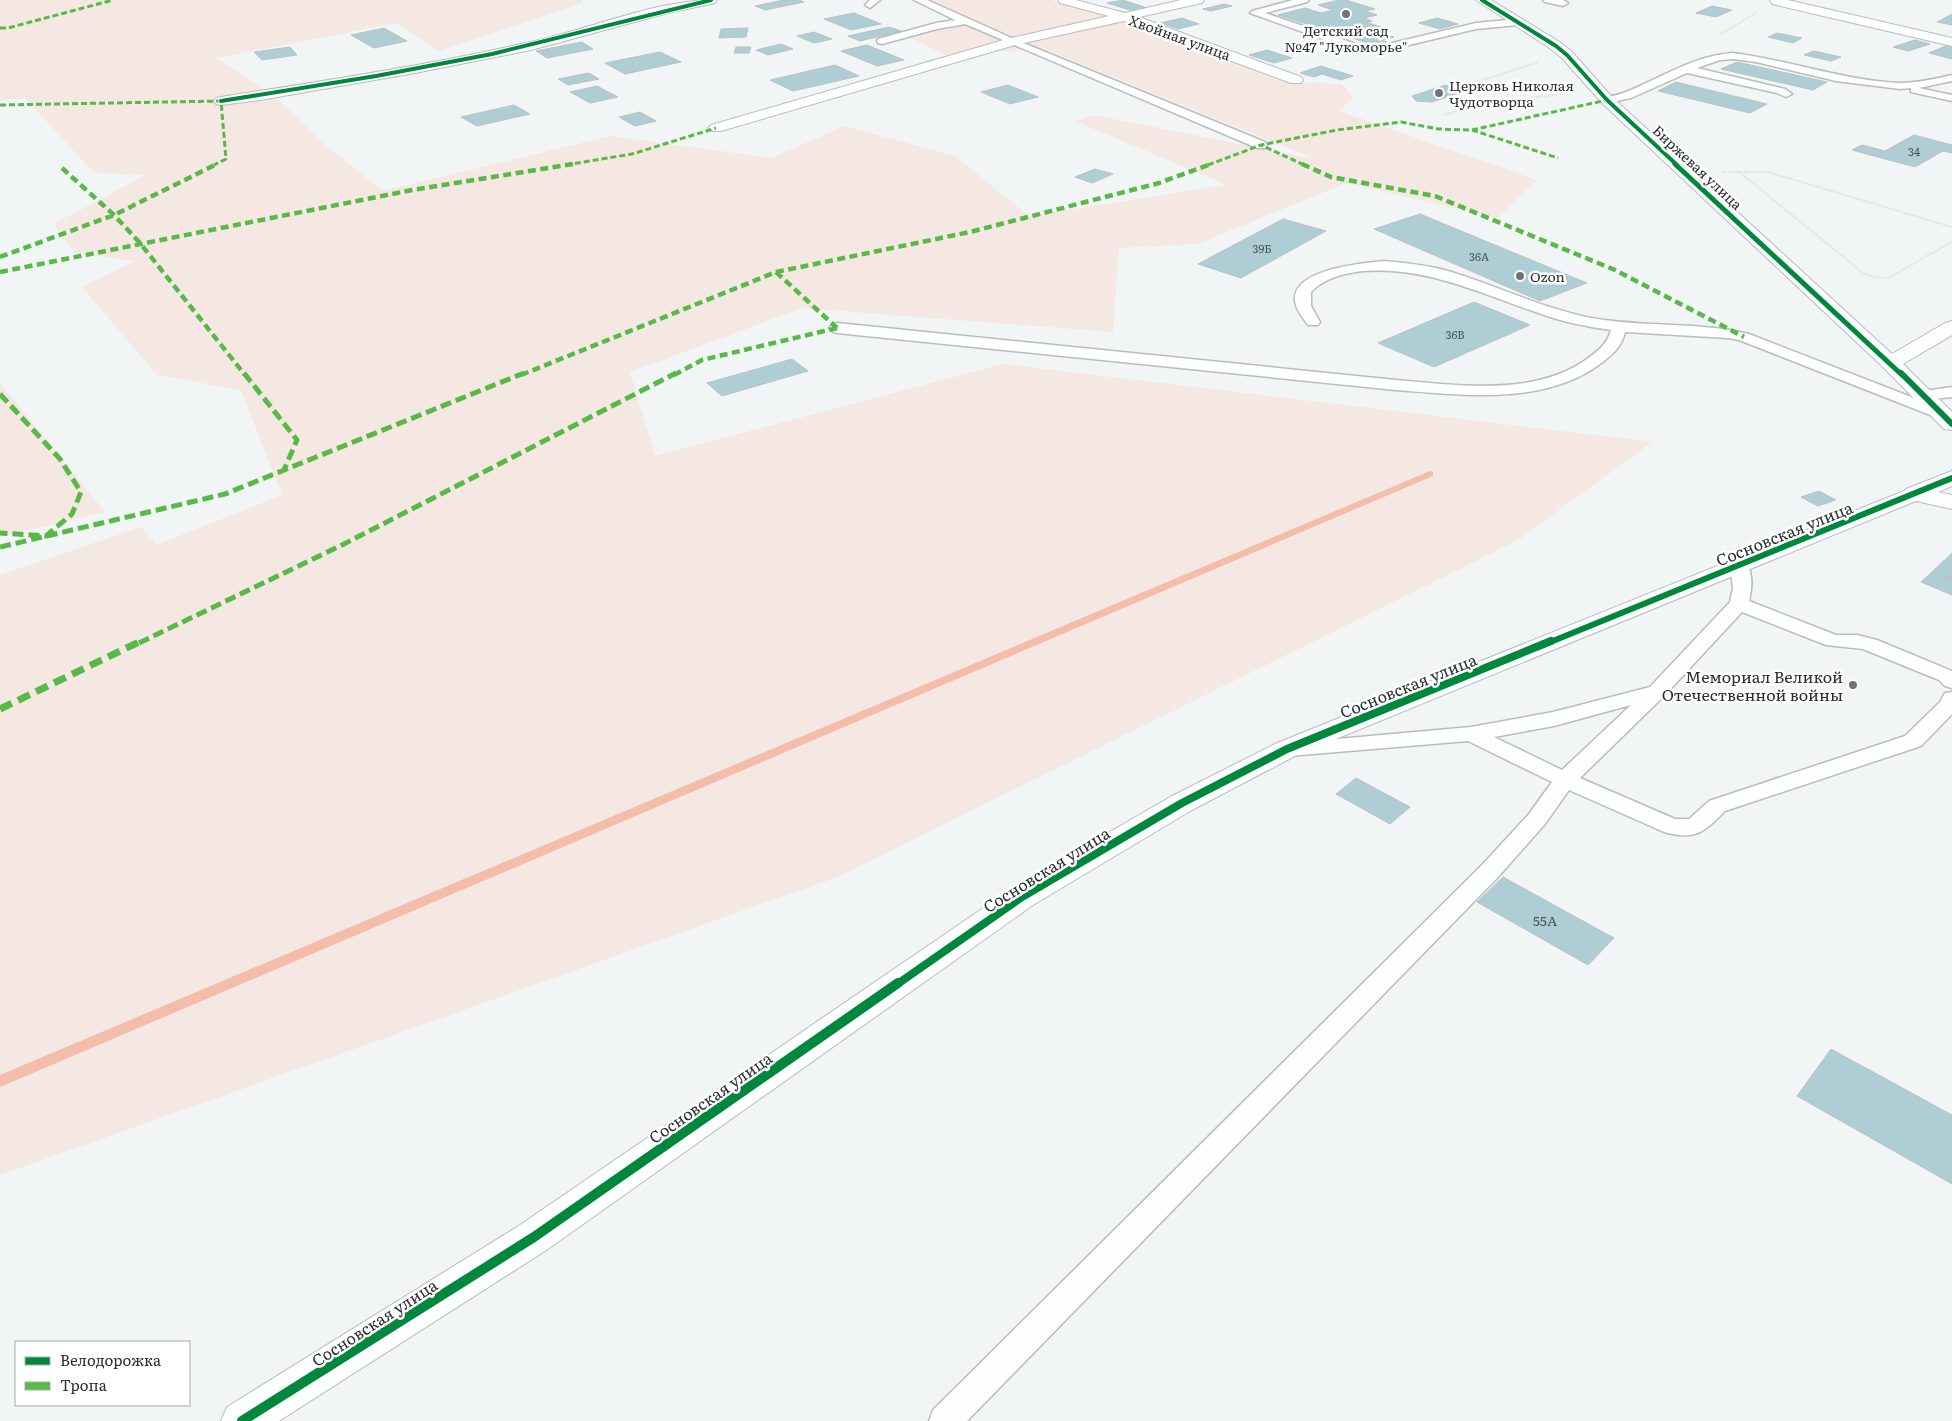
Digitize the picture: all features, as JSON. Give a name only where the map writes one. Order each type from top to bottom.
[{"type":"street","points":[[221,102],[335,84],[530,46],[583,34],[661,10],[711,0]]},
{"type":"street","name":"Хвойная улица","points":[[1064,0],[1084,7],[1124,16],[1296,80]]},
{"type":"street","points":[[716,128],[1012,42],[1198,0]]},
{"type":"street","name":"Биржевая улица","points":[[1483,0],[1566,55],[1604,96],[1890,363],[1948,420]]},
{"type":"street","points":[[1777,0],[1952,42]]},
{"type":"street","points":[[1890,363],[1952,327]]},
{"type":"street","name":"Сосновская улица","points":[[252,1418],[534,1237],[1022,897],[1182,803],[1287,749],[1952,478]]},
{"type":"street","points":[[1914,494],[1952,502]]},
{"type":"lane","points":[[919,0],[1012,42],[1261,145]]},
{"type":"lane","points":[[1304,0],[1255,13],[1354,46],[1370,49],[1384,48],[1476,26],[1518,22]]},
{"type":"lane","points":[[1548,0],[1562,2]]},
{"type":"lane","points":[[882,41],[936,26],[966,21]]},
{"type":"lane","points":[[1604,96],[1627,96],[1686,69],[1718,57],[1733,56],[1756,59],[1836,78],[1900,86],[1952,98]]},
{"type":"lane","points":[[1672,75],[1769,98],[1777,99],[1786,94],[1686,69]]},
{"type":"lane","points":[[1900,86],[1932,83],[1952,78]]},
{"type":"lane","points":[[1314,322],[1303,306],[1302,296],[1307,286],[1321,278],[1342,270],[1367,266],[1397,266],[1427,270],[1457,277],[1554,313],[1619,326],[1728,332],[1948,420]]},
{"type":"lane","points":[[837,328],[1396,385],[1464,389],[1549,383],[1571,376],[1594,363],[1615,343],[1619,326]]},
{"type":"lane","points":[[1923,395],[1952,392]]},
{"type":"lane","points":[[945,1421],[1490,871],[1537,819],[1565,780],[1657,692],[1739,604],[1743,588],[1740,566]]},
{"type":"lane","points":[[1739,604],[1834,641],[1857,641],[1870,644],[1946,676],[1952,682]]},
{"type":"lane","points":[[1287,749],[1471,734],[1554,719],[1657,692]]},
{"type":"lane","points":[[1471,734],[1565,780],[1672,827],[1694,827],[1717,806],[1913,740],[1951,702]]},
{"type":"path","points":[[1716,36],[1777,0]]},
{"type":"path","points":[[1456,88],[1566,55]]},
{"type":"path","points":[[1444,115],[1476,105],[1571,93],[1604,96]]},
{"type":"path","points":[[1738,171],[1863,273],[1874,277],[1888,278],[1952,242]]},
{"type":"path","points":[[1714,172],[1768,172],[1952,227]]},
{"type":"shaded area","points":[[0,0],[582,0],[582,3],[439,51],[396,23],[217,58],[282,103],[328,147],[383,191],[611,136],[772,158],[844,126],[955,156],[1029,216],[1227,185],[1075,121],[1094,115],[1315,159],[1045,49],[945,55],[905,35],[973,20],[933,0],[1052,0],[1063,5],[1140,25],[1290,82],[1342,84],[1353,97],[1339,111],[1537,180],[1498,218],[1347,183],[1197,244],[1119,248],[1113,332],[802,308],[630,372],[655,456],[1003,364],[1652,442],[1518,540],[840,876],[0,1175],[0,575],[141,527],[156,545],[282,495],[241,390],[157,375],[82,287],[135,261],[75,253],[54,224],[146,175],[94,173],[25,98],[0,101]]},
{"type":"shaded area","points":[[0,383],[105,512],[0,537]]},
{"type":"building","points":[[784,0],[804,2],[765,10],[755,6]]},
{"type":"building","points":[[1123,0],[1147,8],[1133,11],[1107,3]]},
{"type":"building","points":[[1346,0],[1375,9],[1365,11],[1377,15],[1364,18],[1372,21],[1366,22],[1384,28],[1374,30],[1394,37],[1382,40],[1387,42],[1374,45],[1278,15],[1305,8],[1321,13],[1333,10],[1318,5]]},
{"type":"building","points":[[1224,4],[1232,6],[1211,11],[1203,9]]},
{"type":"building","points":[[1712,6],[1732,10],[1716,17],[1696,13]]},
{"type":"building","points":[[854,13],[881,24],[851,30],[824,19]]},
{"type":"building","points":[[1952,14],[1952,25],[1937,22]]},
{"type":"building","points":[[1182,18],[1199,24],[1178,29],[1161,23]]},
{"type":"building","points":[[1437,18],[1458,24],[1440,29],[1419,23]]},
{"type":"building","points":[[889,27],[901,31],[860,41],[848,36]]},
{"type":"building","points":[[384,28],[407,41],[374,48],[351,35]]},
{"type":"building","points":[[748,28],[746,37],[719,38],[721,29]]},
{"type":"building","points":[[814,32],[832,39],[814,43],[797,36]]},
{"type":"building","points":[[1777,33],[1802,38],[1793,43],[1768,37]]},
{"type":"building","points":[[1915,40],[1930,44],[1908,51],[1893,47]]},
{"type":"building","points":[[582,42],[593,49],[547,58],[536,51]]},
{"type":"building","points":[[781,44],[793,49],[768,55],[756,50]]},
{"type":"building","points":[[867,45],[904,60],[877,66],[841,51]]},
{"type":"building","points":[[1948,45],[1952,46],[1952,59],[1929,53]]},
{"type":"building","points":[[290,47],[297,55],[262,60],[254,52]]},
{"type":"building","points":[[736,47],[751,47],[749,53],[734,53]]},
{"type":"building","points":[[1267,50],[1292,58],[1274,63],[1249,55]]},
{"type":"building","points":[[1814,51],[1841,57],[1831,61],[1804,55]]},
{"type":"building","points":[[660,52],[681,62],[625,74],[605,63]]},
{"type":"building","points":[[1737,62],[1827,82],[1813,90],[1721,69]]},
{"type":"building","points":[[835,65],[859,76],[793,91],[770,80]]},
{"type":"building","points":[[1321,66],[1353,76],[1341,80],[1322,74],[1314,77],[1300,73]]},
{"type":"building","points":[[589,73],[599,79],[568,85],[558,79]]},
{"type":"building","points":[[1676,82],[1767,104],[1750,113],[1658,91]]},
{"type":"building","points":[[1008,85],[1038,97],[1010,104],[981,92]]},
{"type":"building","name":"Церковь Николая Чудотворца","points":[[1446,85],[1466,91],[1432,102],[1416,101],[1412,96]]},
{"type":"building","points":[[597,86],[618,97],[590,103],[570,92]]},
{"type":"building","points":[[514,105],[530,114],[477,126],[461,117]]},
{"type":"building","points":[[640,112],[656,121],[635,126],[619,117]]},
{"type":"building","points":[[1914,135],[1952,145],[1952,153],[1943,151],[1915,167],[1852,150],[1862,145],[1885,151]]},
{"type":"building","points":[[1095,169],[1113,174],[1092,183],[1075,177]]},
{"type":"building","points":[[1420,214],[1587,283],[1540,301],[1374,229]]},
{"type":"building","points":[[1283,219],[1326,231],[1241,278],[1198,264]]},
{"type":"building","points":[[1474,302],[1530,325],[1434,367],[1378,343]]},
{"type":"building","points":[[792,359],[808,371],[722,396],[707,383]]},
{"type":"building","points":[[1819,491],[1836,500],[1818,506],[1801,497]]},
{"type":"building","points":[[1952,553],[1952,580],[1932,572]]},
{"type":"building","points":[[1932,572],[1952,580],[1952,595],[1921,582]]},
{"type":"building","points":[[1356,778],[1410,807],[1390,824],[1336,794]]},
{"type":"building","points":[[1503,877],[1614,938],[1588,965],[1477,902]]},
{"type":"building","points":[[1831,1049],[1952,1115],[1952,1184],[1797,1096]]},
{"type":"waterway","points":[[0,1081],[1430,474]]},
{"type":"marked path","points":[[0,28],[8,28],[113,0]]},
{"type":"marked path","points":[[1472,130],[1607,100]]},
{"type":"marked path","points":[[0,105],[221,101],[226,159],[114,215],[0,257]]},
{"type":"marked path","points":[[1558,158],[1472,130],[1438,129],[1401,122],[1337,130],[1261,145],[1331,177],[1435,196],[1615,270],[1744,337]]},
{"type":"marked path","points":[[0,272],[412,190],[632,154],[716,128]]},
{"type":"marked path","points":[[0,547],[225,494],[776,272],[970,232],[1159,183],[1261,145]]},
{"type":"marked path","points":[[62,168],[114,215],[140,243],[297,440],[284,470]]},
{"type":"marked path","points":[[776,272],[837,328]]},
{"type":"marked path","points":[[0,709],[342,545],[702,360],[837,328]]},
{"type":"marked path","points":[[0,394],[60,459],[81,492],[72,514],[46,536],[0,533]]},
{"type":"cycle path","points":[[221,101],[376,76],[531,46],[711,0]]},
{"type":"cycle path","points":[[1482,0],[1556,46],[1567,55],[1607,100],[1890,363],[1952,424]]},
{"type":"cycle path","points":[[242,1421],[534,1237],[1022,897],[1182,803],[1287,749],[1952,478]]},
{"type":"place","name":"Детский сад №47 \"Лукоморье\"","points":[[1346,14]]},
{"type":"place","name":"Церковь Николая Чудотворца","points":[[1439,93]]},
{"type":"place","name":"Ozon","points":[[1520,276]]},
{"type":"place","name":"Мемориал Великой Отечественной войны","points":[[1853,685]]}]
